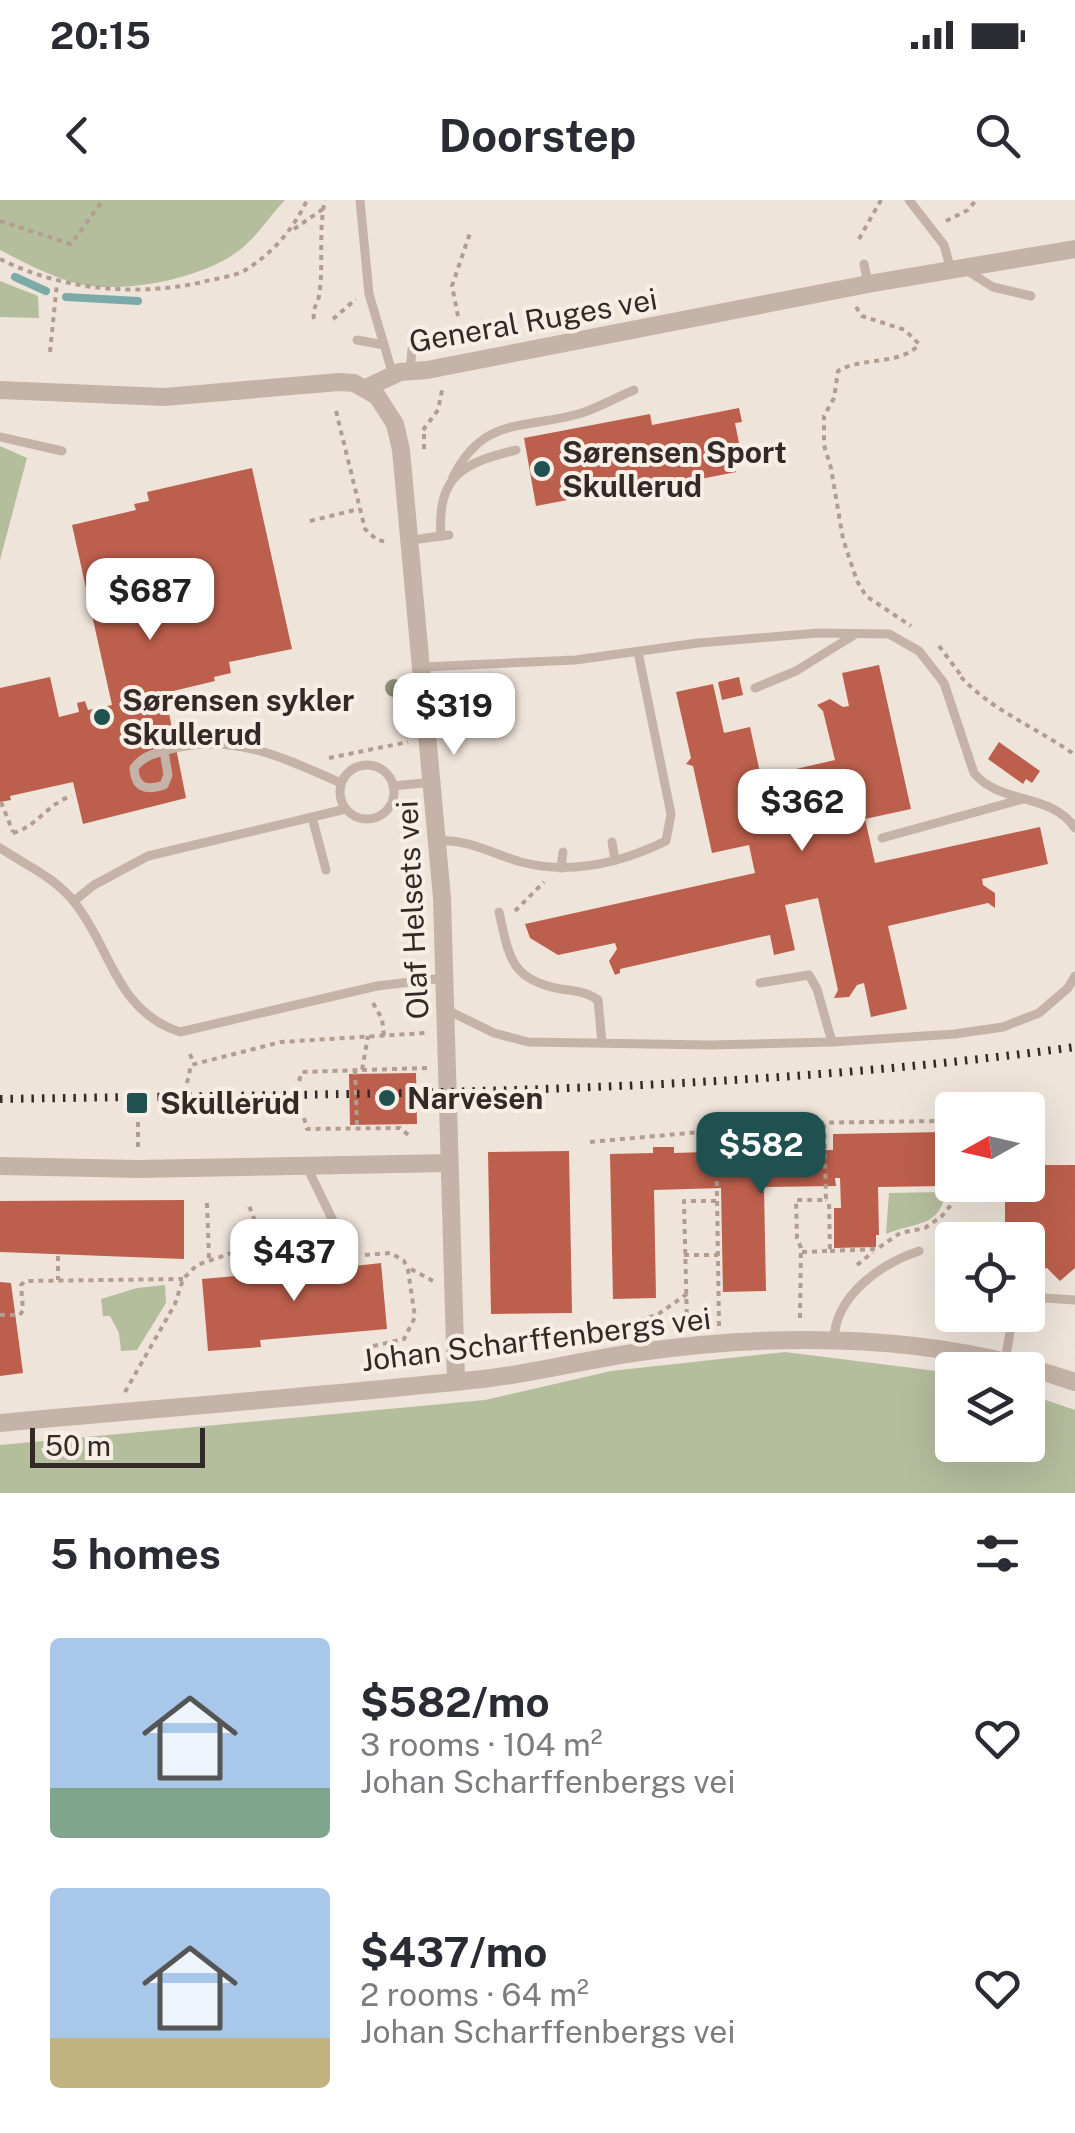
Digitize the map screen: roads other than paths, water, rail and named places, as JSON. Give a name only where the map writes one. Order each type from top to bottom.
[{"type":"street","name":"General Ruges vei","points":[[0,390],[134,398],[339,382],[366,388],[402,372],[1075,249]]},
{"type":"street","name":"Olaf Helsets vei","points":[[366,388],[387,409],[401,450],[402,540],[422,666],[438,841],[456,1381]]},
{"type":"street","points":[[0,1166],[448,1164]]},
{"type":"street","name":"Johan Scharffenbergs vei","points":[[0,1422],[456,1381],[706,1344],[834,1340],[905,1344],[952,1352]]},
{"type":"street","name":"Johan Scharffenbergs vei","points":[[1045,1373],[1075,1382]]},
{"type":"lane","points":[[360,200],[369,294],[384,346],[402,372]]},
{"type":"lane","points":[[909,200],[957,269],[994,287],[1031,296]]},
{"type":"lane","points":[[861,286],[864,264]]},
{"type":"lane","points":[[357,340],[384,346]]},
{"type":"lane","points":[[402,372],[412,349]]},
{"type":"lane","points":[[402,540],[445,536],[442,500],[464,453],[486,436],[584,412],[634,390]]},
{"type":"lane","points":[[0,437],[62,452]]},
{"type":"lane","points":[[453,476],[478,461],[516,450]]},
{"type":"lane","points":[[422,666],[575,660],[818,633],[889,634],[919,651],[944,683],[974,773],[992,788],[1056,808],[1075,828]]},
{"type":"lane","points":[[755,688],[796,671],[856,633]]},
{"type":"lane","points":[[438,841],[472,844],[561,868],[637,855],[666,841],[671,814],[638,652]]},
{"type":"lane","points":[[164,751],[168,775],[164,786],[151,790],[140,787],[134,780],[134,768],[140,760],[164,751],[207,741],[230,743],[302,765],[341,783]]},
{"type":"lane","points":[[365,764],[386,772],[394,786],[391,804],[379,816],[361,818],[341,801],[341,783],[350,770],[365,764]]},
{"type":"lane","points":[[394,786],[432,782]]},
{"type":"lane","points":[[882,838],[1026,798]]},
{"type":"lane","points":[[74,901],[148,856],[346,808]]},
{"type":"lane","points":[[312,817],[326,870]]},
{"type":"lane","points":[[612,842],[615,860]]},
{"type":"lane","points":[[0,848],[60,885],[74,901],[142,1014],[180,1032],[365,989],[428,977],[444,978]]},
{"type":"lane","points":[[561,868],[563,852]]},
{"type":"lane","points":[[498,912],[510,958],[518,972],[544,986],[588,994],[598,1000],[602,1043]]},
{"type":"lane","points":[[760,983],[809,976],[818,989],[832,1042]]},
{"type":"lane","points":[[445,1009],[494,1033],[528,1042],[832,1042],[1002,1027],[1038,1012],[1068,988],[1075,976]]},
{"type":"lane","points":[[306,1166],[350,1256]]},
{"type":"lane","points":[[834,1340],[834,1324],[844,1304],[882,1270],[919,1251]]},
{"type":"lane","points":[[1045,1297],[1075,1300]]},
{"type":"waterway","points":[[15,277],[46,291]]},
{"type":"waterway","points":[[66,297],[138,301]]},
{"type":"railway","points":[[0,1099],[404,1093],[673,1083],[807,1075],[1075,1047]]},
{"type":"place","name":"Sørensen Sport Skullerud","points":[[542,469]]},
{"type":"place","name":"Sørensen sykler Skullerud","points":[[102,717]]},
{"type":"place","name":"Narvesen","points":[[387,1098]]},
{"type":"place","name":"Skullerud","points":[[137,1103]]}]
